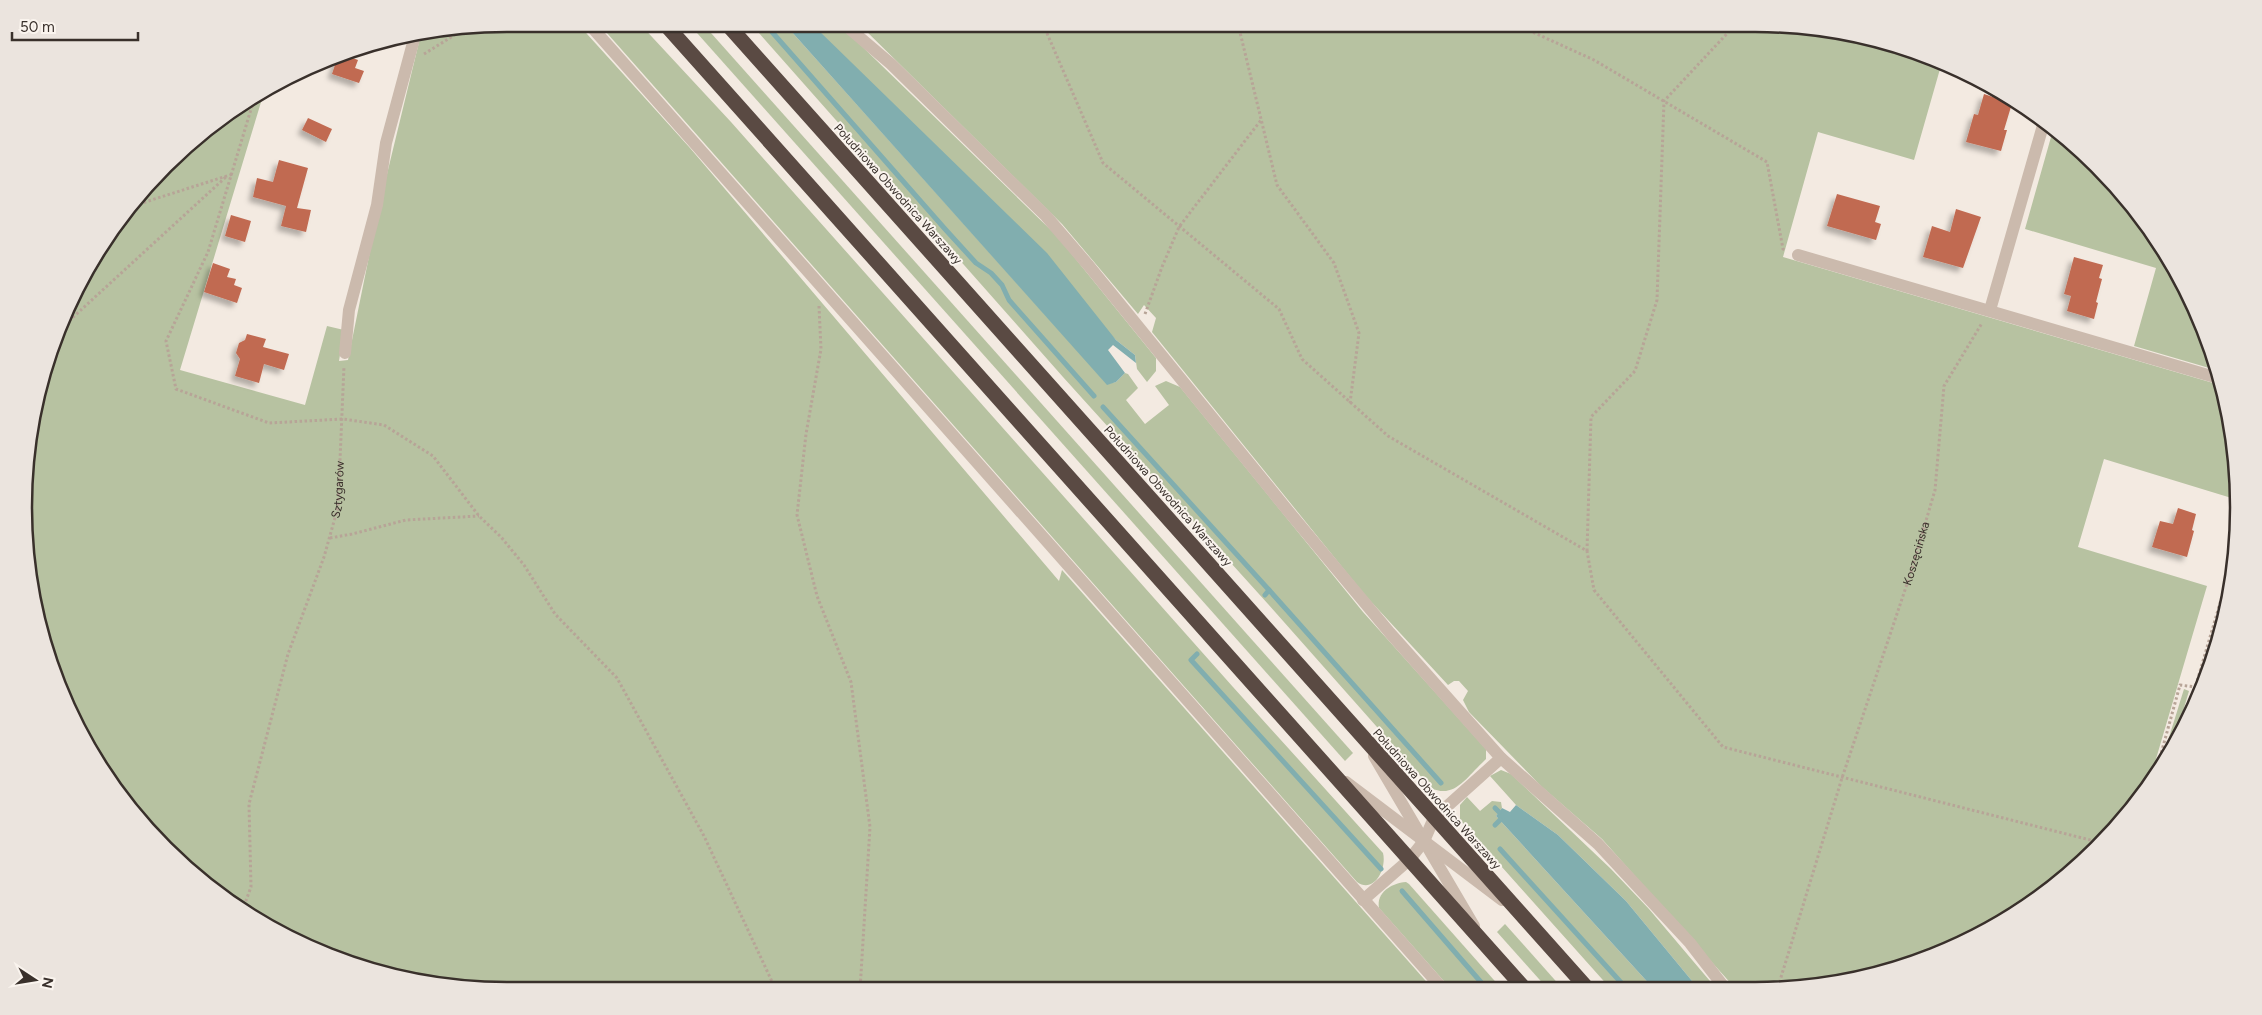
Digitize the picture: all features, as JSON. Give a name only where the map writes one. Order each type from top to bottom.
[{"type":"highway","points":[[672,32],[1519,982]]},
{"type":"highway","name":"Południowa Obwodnica Warszawy","points":[[734,32],[1582,982]]},
{"type":"street","points":[[596,32],[1437,982]]},
{"type":"street","points":[[853,32],[891,64],[1046,216],[1390,633],[1501,758],[1598,844],[1690,943],[1720,982]]},
{"type":"street","points":[[345,353],[349,310],[377,205],[386,143],[413,42]]},
{"type":"street","points":[[1990,310],[2042,130]]},
{"type":"street","points":[[1798,255],[2210,376]]},
{"type":"street","points":[[1365,741],[1485,943]]},
{"type":"street","points":[[1363,900],[1410,859],[1424,841],[1434,818],[1501,758]]},
{"type":"street","points":[[1332,772],[1518,911]]},
{"type":"path","points":[[1046,32],[1103,163],[1279,309],[1302,359],[1388,436],[1587,551]]},
{"type":"path","points":[[1240,32],[1277,185],[1334,263],[1359,333],[1350,403]]},
{"type":"path","points":[[1532,32],[1594,60],[1767,162],[1783,249],[1798,255]]},
{"type":"path","points":[[1729,32],[1664,101],[1657,300],[1635,371],[1591,417],[1587,551],[1594,590],[1723,747],[2092,841]]},
{"type":"path","points":[[406,65],[454,36]]},
{"type":"path","points":[[252,108],[208,252],[166,341],[176,389],[269,423],[343,419],[384,425],[434,456],[479,516],[502,537],[524,565],[555,614],[617,678],[704,836],[772,982]]},
{"type":"path","points":[[1140,329],[1162,267],[1180,227],[1261,120]]},
{"type":"path","points":[[143,203],[233,174]]},
{"type":"path","points":[[72,318],[227,176]]},
{"type":"path","points":[[818,283],[821,349],[806,434],[797,515],[817,596],[850,682],[853,701],[870,827],[860,982]]},
{"type":"path","name":"Koszęcińska","points":[[1780,981],[1842,778],[1911,572],[1935,490],[1944,386],[1990,310]]},
{"type":"path","name":"Sztygarów","points":[[245,903],[251,887],[249,804],[288,654],[338,507],[345,353]]},
{"type":"path","points":[[329,538],[406,520],[479,516]]},
{"type":"path","points":[[2201,669],[2216,615]]},
{"type":"path","points":[[2162,752],[2180,685],[2193,688]]},
{"type":"green space","points":[[508,32],[585,32],[690,148],[1059,581],[1062,570],[1427,982],[476,981],[415,973],[355,957],[297,934],[270,919],[218,884],[194,865],[150,821],[131,797],[96,745],[81,718],[58,660],[42,600],[37,569],[32,508],[37,446],[49,385],[58,355],[81,297],[96,270],[131,218],[150,194],[194,150],[261,102],[180,370],[305,405],[327,326],[344,330],[339,361],[348,360],[379,207],[419,41],[446,37]]},
{"type":"green space","points":[[606,32],[647,32],[731,122],[1383,853],[1383,866],[1378,878],[1369,885],[1357,882]]},
{"type":"green space","points":[[696,32],[710,32],[1353,753],[1345,761]]},
{"type":"green space","points":[[758,32],[792,32],[1107,384],[1116,382],[1125,373],[1128,374],[1138,388],[1126,400],[1145,424],[1169,405],[1155,386],[1166,381],[1180,387],[1363,612],[1486,749],[1486,759],[1453,789],[1439,791],[1431,788],[1063,377]]},
{"type":"green space","points":[[820,32],[847,32],[1057,236],[1156,358],[1156,371],[1147,382],[1137,369],[1135,355],[1116,340]]},
{"type":"green space","points":[[867,32],[1754,32],[1816,37],[1847,42],[1907,58],[1940,70],[1914,160],[1818,132],[1783,257],[2212,383],[2225,446],[2229,497],[2104,459],[2078,547],[2207,586],[2155,761],[2112,821],[2068,865],[2018,902],[1965,934],[1907,957],[1847,973],[1786,981],[1730,982],[1602,839],[1541,786],[1469,712],[1463,700],[1468,691],[1459,681],[1454,681],[1448,685],[1364,594],[1152,332],[1156,318],[1144,305],[1138,314],[1062,224]]},
{"type":"green space","points":[[2051,137],[2068,150],[2112,194],[2149,244],[2181,297],[2208,368],[2134,346],[2156,268],[2025,229]]},
{"type":"green space","points":[[2184,689],[2189,691],[2181,718],[2167,743]]},
{"type":"green space","points":[[1501,770],[1511,774],[1611,869],[1649,909],[1711,982],[1693,982],[1626,901],[1558,835],[1516,805],[1490,776]]},
{"type":"green space","points":[[1467,797],[1480,811],[1492,801],[1501,802],[1502,808],[1496,816],[1648,982],[1605,982],[1460,820],[1460,805]]},
{"type":"green space","points":[[1406,882],[1409,884],[1496,982],[1445,982],[1379,908],[1382,893],[1395,884]]},
{"type":"green space","points":[[1505,924],[1557,982],[1542,982],[1497,932]]},
{"type":"water","points":[[792,32],[820,32],[1047,253],[1116,340],[1135,355],[1136,363],[1113,345],[1108,350],[1125,373],[1116,382],[1107,385]]},
{"type":"water","points":[[1516,805],[1558,835],[1626,901],[1693,982],[1648,982],[1496,816],[1502,808],[1510,812]]},
{"type":"building","points":[[354,58],[358,60],[355,68],[364,71],[359,83],[332,74],[335,66]]},
{"type":"building","points":[[1984,94],[1994,97],[2011,108],[2004,130],[2007,130],[2001,151],[1966,142],[1974,114],[1978,115]]},
{"type":"building","points":[[308,118],[332,129],[326,142],[302,130]]},
{"type":"building","points":[[279,160],[308,168],[297,208],[311,210],[306,232],[281,226],[286,206],[253,197],[257,178],[273,182]]},
{"type":"building","points":[[1837,194],[1880,206],[1875,222],[1881,224],[1876,240],[1827,226]]},
{"type":"building","points":[[1956,209],[1981,217],[1963,268],[1923,257],[1932,226],[1950,232]]},
{"type":"building","points":[[231,215],[251,221],[245,242],[225,236]]},
{"type":"building","points":[[2074,257],[2103,265],[2099,278],[2102,279],[2094,319],[2067,311],[2071,296],[2064,294]]},
{"type":"building","points":[[213,263],[230,269],[227,277],[236,279],[234,285],[242,288],[237,303],[204,292]]},
{"type":"building","points":[[247,334],[266,339],[263,347],[289,354],[284,370],[264,364],[259,383],[235,376],[240,359],[236,353],[239,343],[245,340]]},
{"type":"building","points":[[2178,508],[2196,514],[2192,530],[2194,531],[2187,557],[2152,547],[2160,521],[2173,524]]},
{"type":"waterway","points":[[772,32],[945,229],[976,263],[991,273],[1002,285],[1009,300],[1094,396]]},
{"type":"waterway","points":[[1103,407],[1269,590],[1265,595]]},
{"type":"waterway","points":[[1269,590],[1441,783]]},
{"type":"waterway","points":[[1197,654],[1191,660],[1381,869]]},
{"type":"waterway","points":[[1495,808],[1499,812]]},
{"type":"waterway","points":[[1495,825],[1500,820]]},
{"type":"waterway","points":[[1500,849],[1621,982]]},
{"type":"waterway","points":[[1402,891],[1481,982]]}]
